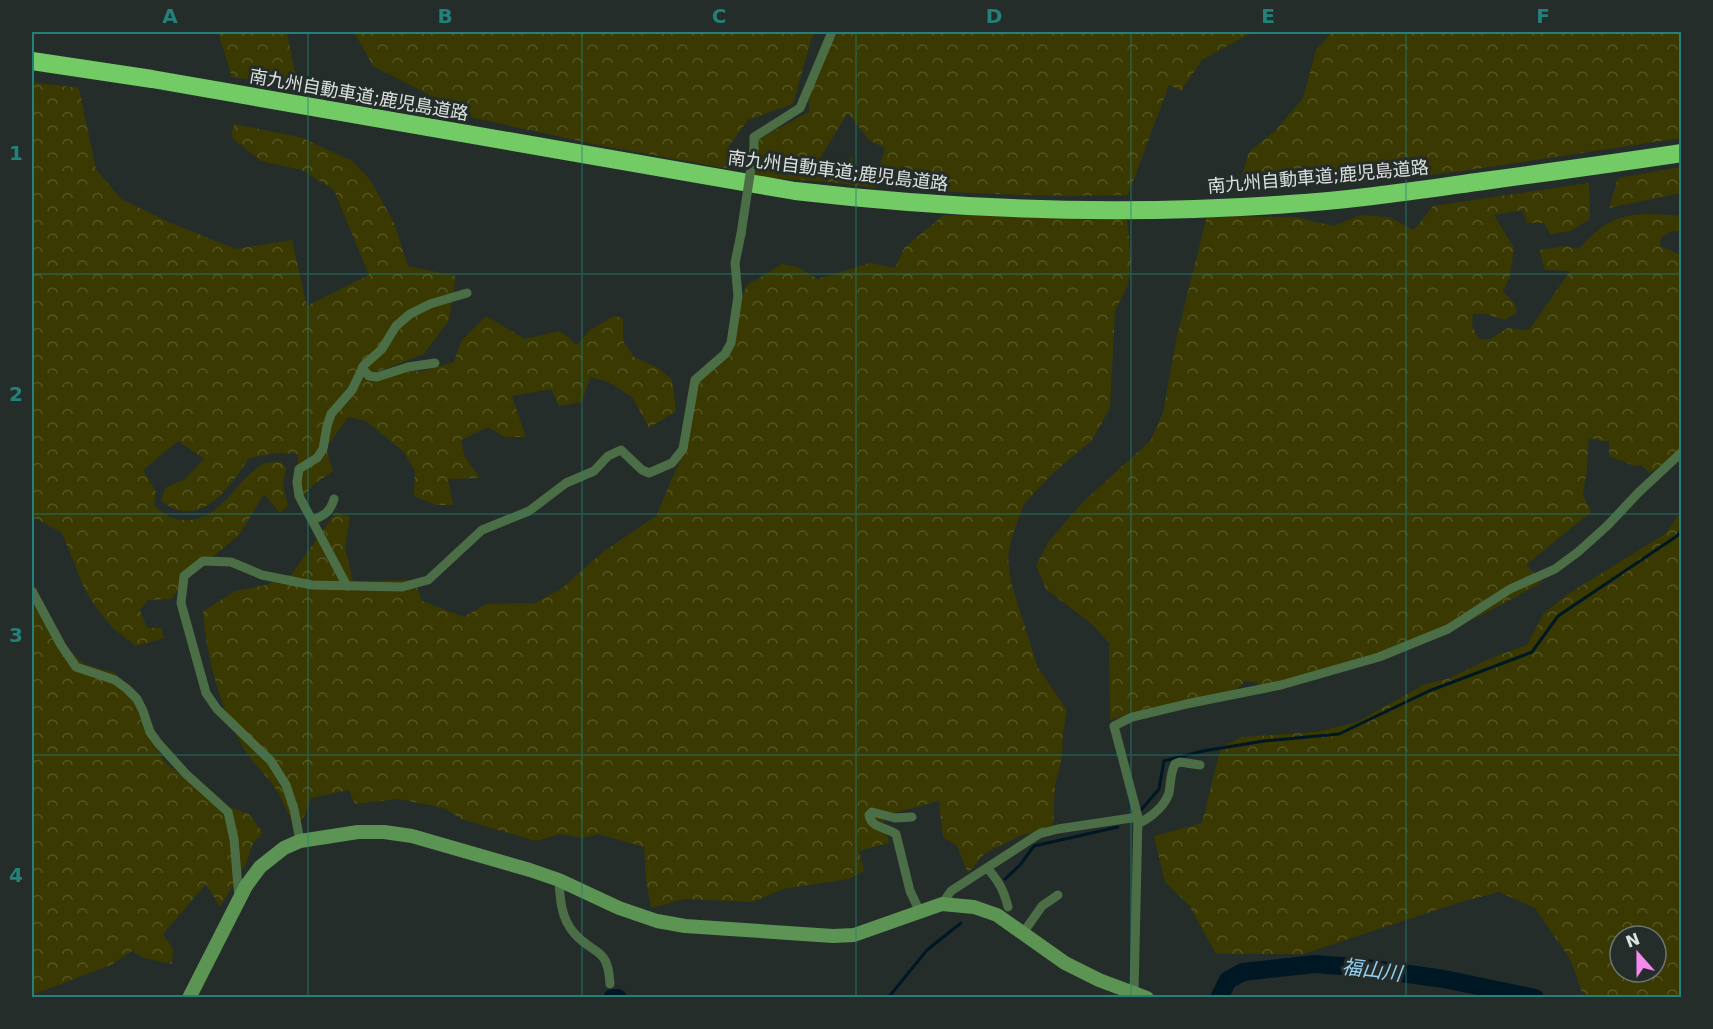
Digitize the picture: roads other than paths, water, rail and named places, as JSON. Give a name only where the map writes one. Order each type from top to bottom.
[{"type":"highway","name":"南九州自動車道;鹿児島道路","points":[[32,61],[163,81],[795,190],[878,201],[946,206],[1105,210],[1293,204],[1442,187],[1682,153]]},
{"type":"street","points":[[300,841],[294,809],[286,785],[271,761],[217,709],[206,693],[181,603],[184,576],[203,561],[231,562],[262,575],[312,585],[402,587],[428,580],[482,530],[529,511],[566,483],[594,471],[608,456],[621,450],[642,470],[649,473],[672,463],[682,449],[695,380],[725,354],[731,343],[738,296],[735,263],[754,136],[800,108],[832,32]]},
{"type":"street","points":[[347,586],[299,496],[297,482],[299,469],[317,458],[323,449],[331,414],[352,390],[362,368],[382,349],[396,326],[410,314],[430,304],[467,293]]},
{"type":"street","points":[[362,368],[369,376],[377,377],[408,367],[435,363]]},
{"type":"street","points":[[189,998],[246,886],[260,867],[284,848],[300,841],[358,832],[384,832],[412,836],[530,870],[559,880],[638,915],[685,926],[833,936],[854,935],[880,928],[942,904],[974,907],[997,915],[1065,963],[1099,980],[1140,995],[1138,821],[1114,726],[1132,717],[1281,685],[1379,657],[1448,629],[1510,589],[1555,569],[1578,552],[1682,452]]},
{"type":"street","points":[[313,520],[331,510],[334,499]]},
{"type":"street","points":[[32,591],[61,645],[76,667],[115,680],[127,689],[137,699],[144,711],[150,732],[158,742],[186,774],[228,812],[234,839],[239,899]]},
{"type":"street","points":[[942,904],[951,891],[1039,834],[1058,829],[1138,821],[1152,817],[1168,795],[1175,764],[1180,762],[1200,765]]},
{"type":"street","points":[[912,817],[895,818],[872,812],[869,820],[896,834],[910,891],[920,912]]},
{"type":"street","points":[[987,868],[1003,889],[1008,907]]},
{"type":"street","points":[[559,880],[560,901],[564,916],[573,933],[603,955],[608,966],[610,984]]},
{"type":"street","points":[[1023,933],[1042,906],[1058,895]]},
{"type":"waterway","points":[[1141,810],[1159,789],[1164,761],[1203,751],[1264,741],[1339,734],[1429,691],[1532,652],[1558,616],[1677,536],[1682,530]]},
{"type":"waterway","points":[[1005,879],[1020,865],[1034,846],[1118,827]]},
{"type":"waterway","points":[[888,998],[927,950],[961,923]]},
{"type":"waterway","name":"福山川","points":[[1219,998],[1228,980],[1243,972],[1315,964],[1366,968],[1444,979],[1535,998]]},
{"type":"waterway","name":"福山川","points":[[612,998],[618,998]]}]
